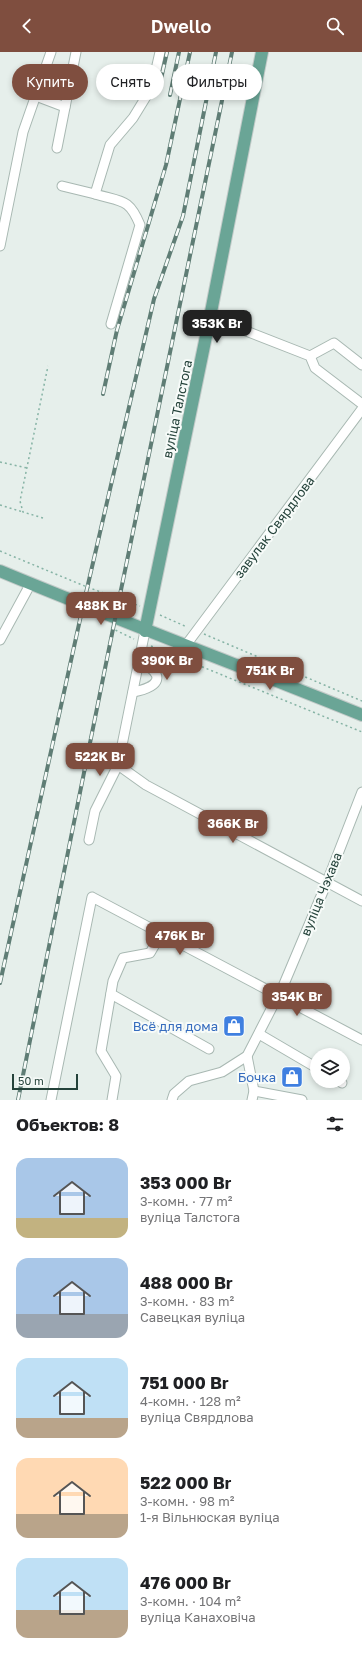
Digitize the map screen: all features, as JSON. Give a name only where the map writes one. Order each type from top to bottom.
[{"type":"main road","name":"вуліца Талстога","points":[[143,636],[210,317],[262,52]]},
{"type":"main road","points":[[0,570],[143,636],[186,645],[362,715]]},
{"type":"street","points":[[47,64],[51,52]]},
{"type":"street","points":[[57,148],[76,52]]},
{"type":"street","points":[[95,194],[110,145],[134,118],[152,87],[160,52]]},
{"type":"street","points":[[0,246],[23,132],[35,100]]},
{"type":"street","points":[[47,100],[65,107]]},
{"type":"street","points":[[62,186],[128,204],[135,211],[140,225],[111,324]]},
{"type":"street","points":[[210,317],[310,356],[315,368],[362,404]]},
{"type":"street","points":[[310,356],[334,343],[362,365]]},
{"type":"street","name":"завулак Свярдлова","points":[[186,645],[362,409]]},
{"type":"street","points":[[0,640],[30,584]]},
{"type":"street","points":[[89,840],[95,811],[118,765],[143,636]]},
{"type":"street","points":[[133,692],[151,687],[156,683],[157,676],[154,670],[139,661]]},
{"type":"street","points":[[118,765],[146,785],[362,901]]},
{"type":"street","name":"вуліца Чэхава","points":[[247,1056],[278,995],[327,882],[362,792]]},
{"type":"street","points":[[51,1100],[92,897],[362,1040]]},
{"type":"street","points":[[112,1100],[116,1076],[101,1051],[113,981],[123,958],[150,953],[161,934]]},
{"type":"street","points":[[111,994],[209,1049]]},
{"type":"street","points":[[259,1034],[310,1064]]},
{"type":"street","points":[[172,1100],[174,1094],[189,1081],[222,1072],[247,1056],[253,1095],[302,1100]]},
{"type":"path","points":[[23,512],[20,501],[48,366]]},
{"type":"path","points":[[0,462],[27,468]]},
{"type":"path","points":[[0,505],[43,518]]},
{"type":"path","points":[[0,551],[87,587],[149,610],[362,701]]},
{"type":"path","points":[[107,626],[143,636],[362,732]]},
{"type":"railway","points":[[164,66],[167,52]]},
{"type":"railway","points":[[170,95],[179,52]]},
{"type":"railway","points":[[103,394],[117,330],[166,165],[190,52]]},
{"type":"railway","points":[[0,983],[83,606],[154,299],[183,216],[216,52]]},
{"type":"railway","points":[[18,1100],[232,52]]},
{"type":"place","name":"Всё для дома","points":[[234,1026]]},
{"type":"place","name":"Бочка","points":[[292,1077]]}]
